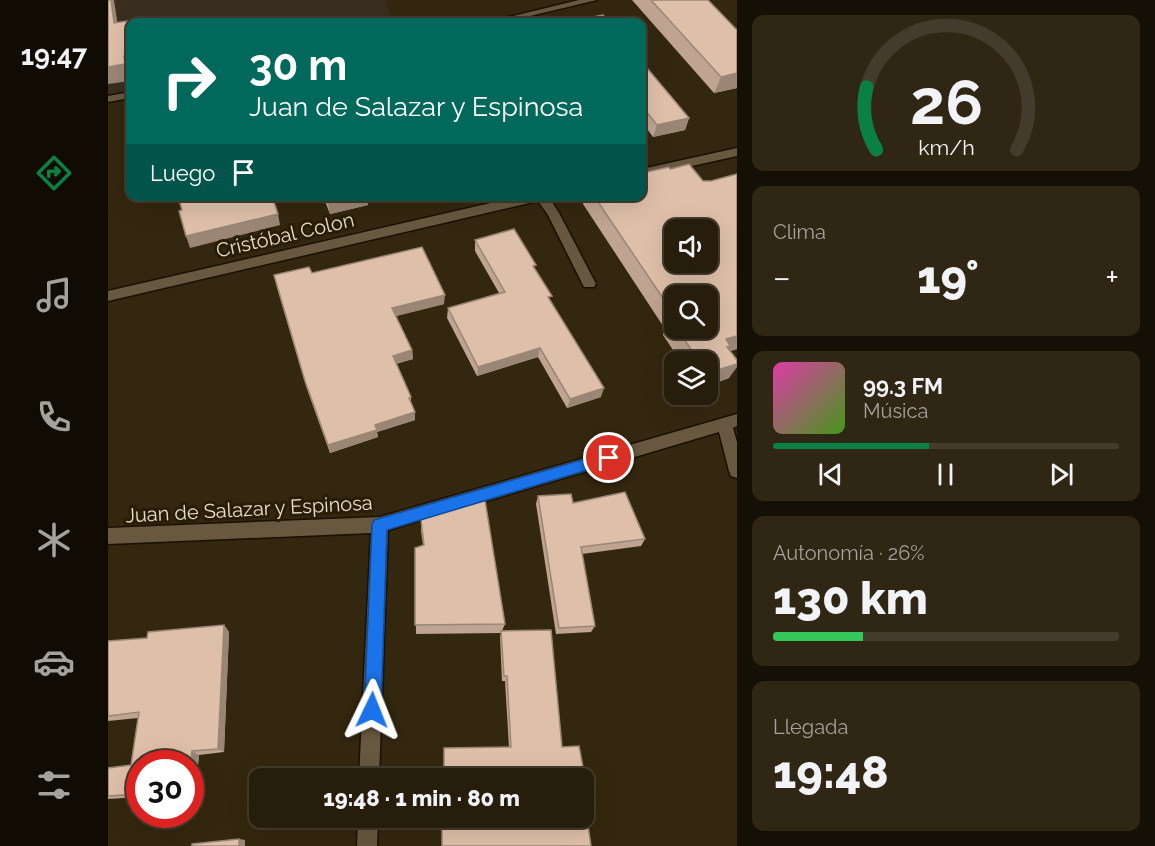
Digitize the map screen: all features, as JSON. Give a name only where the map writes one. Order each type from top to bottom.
[{"type":"street","points":[[512,18],[592,0]]},
{"type":"street","points":[[108,99],[126,96]]},
{"type":"street","points":[[646,172],[736,152]]},
{"type":"street","name":"Cristóbal Colon","points":[[108,296],[519,201]]},
{"type":"street","points":[[545,201],[589,284]]},
{"type":"street","points":[[730,422],[736,471]]},
{"type":"street","name":"Juan de Salazar y Espinosa","points":[[108,536],[380,525],[730,422]]},
{"type":"street","points":[[369,768],[380,525]]},
{"type":"street","points":[[367,846],[368,828]]},
{"type":"shaded area","points":[[108,0],[385,0],[393,18],[126,18],[126,93],[108,96]]},
{"type":"building","points":[[108,0],[111,0],[114,23],[126,21],[126,56],[124,56],[125,64],[108,67]]},
{"type":"building","points":[[651,0],[708,0],[737,30],[737,73],[721,77]]},
{"type":"building","points":[[603,15],[606,18],[587,18]]},
{"type":"building","points":[[646,67],[689,118],[657,125],[646,111]]},
{"type":"building","points":[[689,164],[703,181],[737,174],[737,336],[726,339],[730,346],[727,347],[737,360],[737,364],[718,370],[718,351],[692,351],[684,339],[718,339],[718,285],[664,285],[664,300],[597,201],[646,201],[646,172]]},
{"type":"building","points":[[179,201],[274,201],[278,214],[186,236],[179,211],[182,210]]},
{"type":"building","points":[[514,229],[552,296],[548,297],[604,388],[570,399],[540,348],[478,367],[448,308],[505,292],[475,240]]},
{"type":"building","points":[[422,247],[445,295],[392,308],[412,350],[393,356],[415,412],[375,425],[377,430],[328,445],[305,381],[274,275],[309,267],[312,273]]},
{"type":"building","points":[[625,492],[645,539],[581,547],[595,626],[559,628],[538,496],[571,494],[573,503]]},
{"type":"building","points":[[485,500],[505,624],[415,625],[415,548],[424,545],[421,519]]},
{"type":"building","points":[[224,625],[218,749],[133,750],[139,712],[108,716],[108,641],[147,638],[148,632]]},
{"type":"building","points":[[551,630],[562,747],[579,746],[583,768],[444,768],[444,748],[511,747],[507,676],[504,676],[501,631]]},
{"type":"building","points":[[126,766],[126,795],[108,796],[108,768]]},
{"type":"building","points":[[442,828],[588,828],[591,846],[442,846]]},
{"type":"building","points":[[239,839],[239,846],[192,846],[192,844]]},
{"type":"route","points":[[372,710],[380,525],[609,458]]}]
